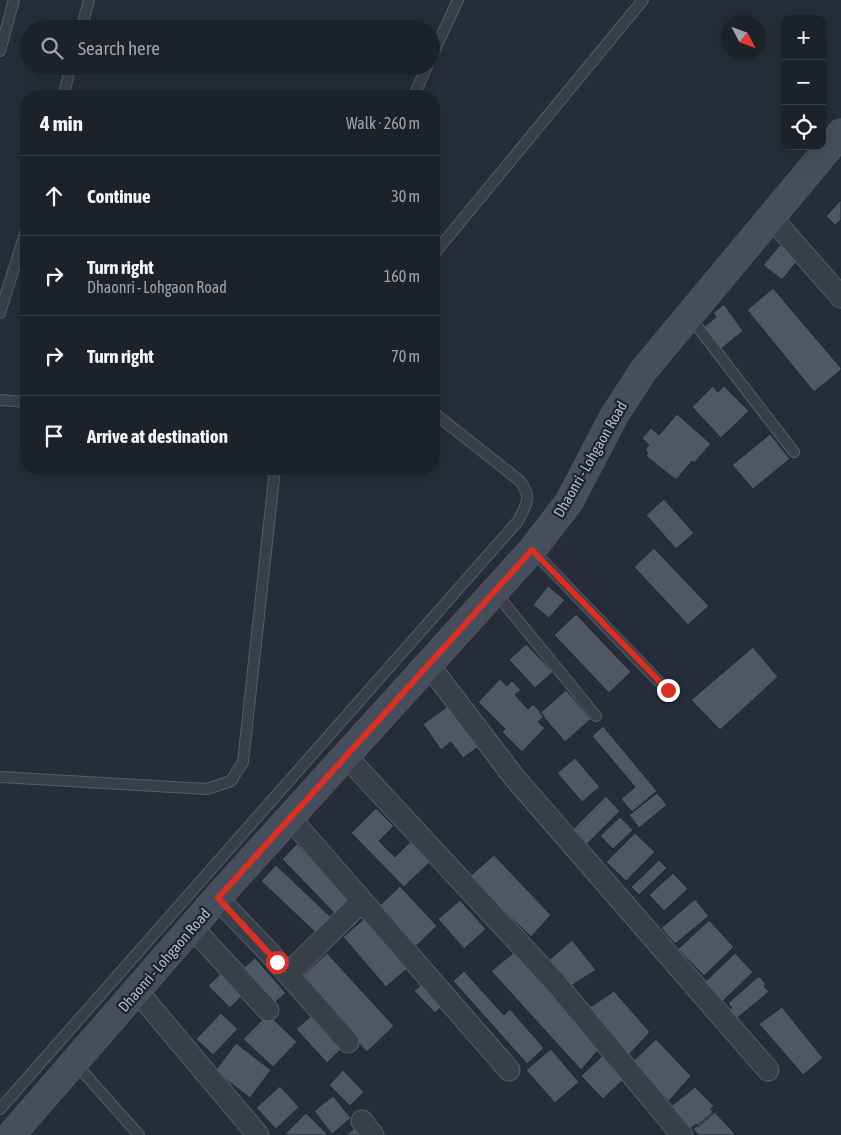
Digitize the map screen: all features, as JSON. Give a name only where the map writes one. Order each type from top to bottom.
[{"type":"main road","name":"Dhaonri - Lohgaon Road","points":[[11,1135],[345,755],[532,550],[569,502],[614,416],[644,371],[841,133]]},
{"type":"street","points":[[771,217],[841,297]]},
{"type":"street","points":[[428,664],[514,777],[768,1070]]},
{"type":"street","points":[[345,755],[555,982],[682,1135]]},
{"type":"street","points":[[290,818],[509,1070]]},
{"type":"street","points":[[218,898],[348,1042]]},
{"type":"street","points":[[288,974],[362,901]]},
{"type":"street","points":[[193,928],[268,1010]]},
{"type":"street","points":[[137,991],[258,1135]]},
{"type":"lane","points":[[0,51],[14,0]]},
{"type":"lane","points":[[83,20],[89,0]]},
{"type":"lane","points":[[440,39],[458,0]]},
{"type":"lane","points":[[440,247],[643,0]]},
{"type":"lane","points":[[65,90],[69,75]]},
{"type":"lane","points":[[417,90],[424,75]]},
{"type":"lane","points":[[0,313],[20,249]]},
{"type":"lane","points":[[689,316],[794,452]]},
{"type":"lane","points":[[0,400],[20,402]]},
{"type":"lane","points":[[0,1109],[518,520],[527,504],[527,491],[520,481],[440,418]]},
{"type":"lane","points":[[0,778],[207,789],[230,781],[242,762],[274,475]]},
{"type":"lane","points":[[532,550],[668,690]]},
{"type":"lane","points":[[494,592],[596,716]]},
{"type":"lane","points":[[74,1062],[139,1135]]},
{"type":"building","points":[[841,200],[841,220],[835,225],[826,216]]},
{"type":"building","points":[[780,245],[798,260],[782,280],[763,265]]},
{"type":"building","points":[[773,288],[841,368],[814,392],[747,310]]},
{"type":"building","points":[[724,304],[743,331],[721,349],[704,327],[716,317],[713,313]]},
{"type":"building","points":[[713,386],[718,392],[724,386],[749,411],[721,438],[692,407]]},
{"type":"building","points":[[677,414],[711,444],[694,463],[692,461],[676,480],[646,456],[648,453],[645,450],[649,445],[642,438],[651,428],[659,435]]},
{"type":"building","points":[[770,434],[790,459],[753,489],[732,465]]},
{"type":"building","points":[[664,499],[694,533],[676,549],[646,515]]},
{"type":"building","points":[[654,548],[709,606],[688,625],[634,567]]},
{"type":"building","points":[[548,586],[565,600],[549,618],[533,605]]},
{"type":"building","points":[[576,614],[631,672],[609,693],[554,635]]},
{"type":"building","points":[[526,644],[553,672],[535,688],[509,660]]},
{"type":"building","points":[[753,647],[778,677],[720,730],[691,700]]},
{"type":"building","points":[[500,679],[507,686],[512,681],[521,690],[515,695],[528,709],[533,704],[544,716],[538,722],[545,728],[522,752],[502,732],[505,729],[478,702]]},
{"type":"building","points":[[566,690],[591,719],[565,742],[540,713]]},
{"type":"building","points":[[448,706],[478,747],[463,758],[451,742],[441,750],[423,724]]},
{"type":"building","points":[[603,726],[657,791],[632,812],[621,799],[635,787],[592,736]]},
{"type":"building","points":[[575,758],[600,787],[582,802],[557,773]]},
{"type":"building","points":[[657,793],[667,805],[639,828],[629,815]]},
{"type":"building","points":[[606,796],[620,811],[587,844],[573,829]]},
{"type":"building","points":[[376,808],[394,826],[379,841],[395,857],[410,842],[430,862],[404,887],[351,833]]},
{"type":"building","points":[[620,817],[633,830],[613,849],[600,836]]},
{"type":"building","points":[[635,833],[655,852],[626,881],[606,862]]},
{"type":"building","points":[[297,844],[350,899],[335,914],[282,859]]},
{"type":"building","points":[[494,855],[551,915],[531,937],[469,877]]},
{"type":"building","points":[[659,860],[667,868],[639,895],[631,887]]},
{"type":"building","points":[[276,865],[334,920],[319,936],[261,881]]},
{"type":"building","points":[[673,873],[688,889],[664,911],[649,895]]},
{"type":"building","points":[[400,886],[437,926],[411,951],[374,911]]},
{"type":"building","points":[[695,899],[709,916],[675,944],[661,928]]},
{"type":"building","points":[[460,900],[486,929],[464,949],[438,919]]},
{"type":"building","points":[[364,919],[407,969],[386,987],[343,937]]},
{"type":"building","points":[[709,920],[734,947],[704,976],[678,949]]},
{"type":"building","points":[[572,940],[596,970],[571,986],[549,960]]},
{"type":"building","points":[[517,950],[601,1047],[581,1070],[491,971]]},
{"type":"building","points":[[327,953],[394,1026],[367,1052],[299,979]]},
{"type":"building","points":[[735,953],[753,972],[722,1002],[704,983]]},
{"type":"building","points":[[255,958],[286,993],[270,1007],[239,972]]},
{"type":"building","points":[[224,970],[246,992],[230,1008],[208,986]]},
{"type":"building","points":[[464,971],[504,1015],[510,1009],[544,1048],[527,1064],[453,981]]},
{"type":"building","points":[[759,976],[766,984],[764,986],[769,992],[736,1019],[728,1009],[732,1008],[728,1003]]},
{"type":"building","points":[[424,982],[444,1005],[435,1013],[414,991]]},
{"type":"building","points":[[614,991],[650,1032],[628,1056],[586,1010]]},
{"type":"building","points":[[782,1007],[823,1058],[803,1075],[759,1024]]},
{"type":"building","points":[[221,1013],[238,1029],[213,1055],[196,1039]]},
{"type":"building","points":[[268,1014],[297,1042],[273,1067],[243,1039]]},
{"type":"building","points":[[311,1016],[341,1049],[327,1063],[296,1029]]},
{"type":"building","points":[[656,1039],[691,1076],[669,1101],[632,1062]]},
{"type":"building","points":[[236,1043],[271,1070],[250,1098],[215,1071]]},
{"type":"building","points":[[551,1049],[579,1082],[555,1103],[526,1070]]},
{"type":"building","points":[[603,1055],[625,1078],[603,1099],[581,1076]]},
{"type":"building","points":[[343,1070],[364,1092],[350,1106],[329,1085]]},
{"type":"building","points":[[280,1086],[299,1107],[276,1129],[256,1108]]},
{"type":"building","points":[[695,1087],[714,1106],[711,1109],[714,1113],[698,1127],[696,1124],[689,1130],[670,1107]]},
{"type":"building","points":[[333,1096],[351,1118],[332,1134],[314,1111]]},
{"type":"building","points":[[714,1111],[735,1134],[698,1135],[693,1129]]},
{"type":"building","points":[[306,1113],[328,1135],[288,1135],[286,1133]]},
{"type":"building","points":[[356,1127],[362,1135],[346,1135]]},
{"type":"route","points":[[277,962],[218,898],[345,755],[532,550],[668,690]]}]
